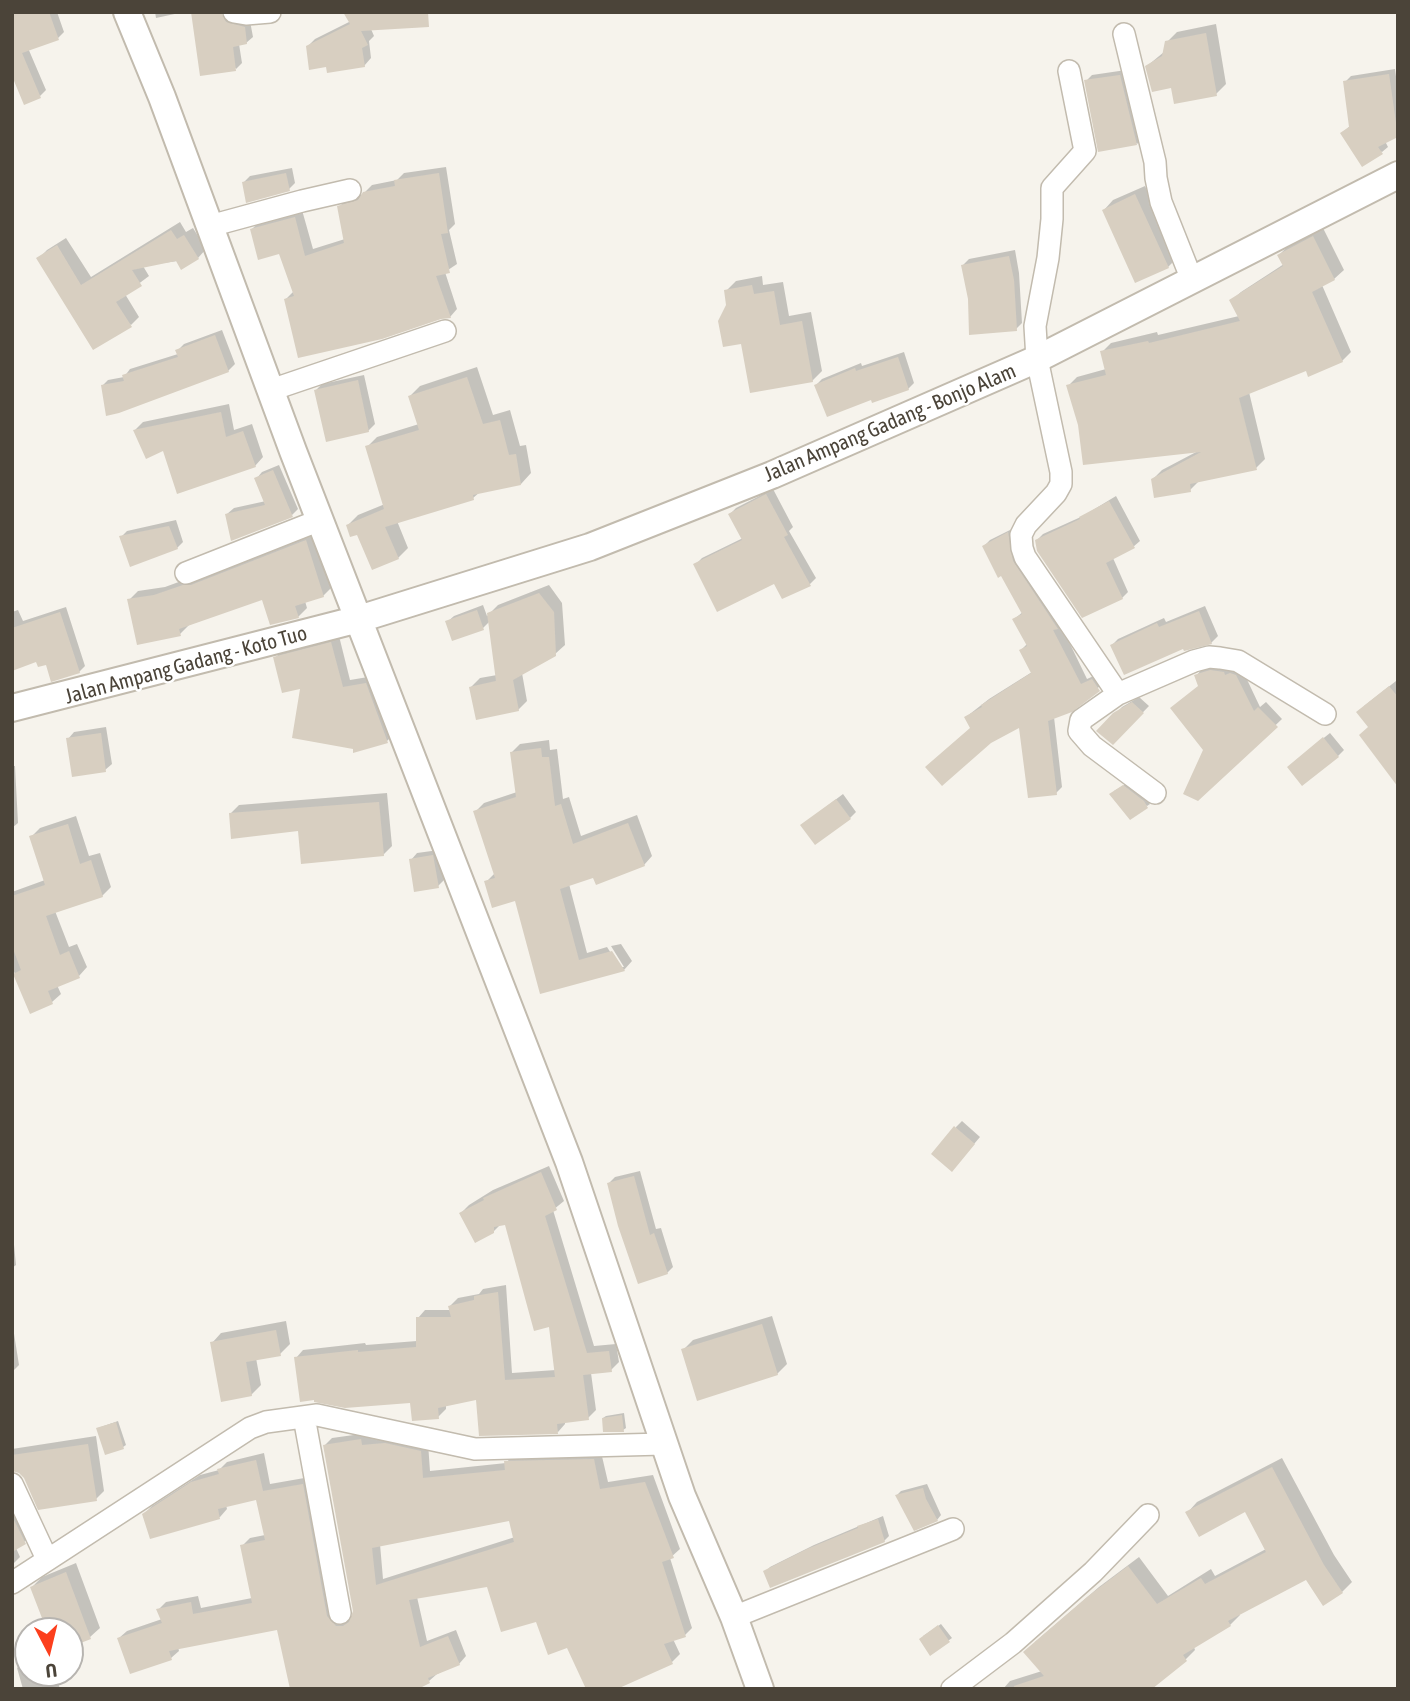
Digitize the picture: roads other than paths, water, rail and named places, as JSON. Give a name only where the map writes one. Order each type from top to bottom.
[{"type":"street","points":[[127,12],[162,97],[320,520],[569,1162],[663,1444],[682,1496],[734,1617],[760,1689]]},
{"type":"street","points":[[234,12],[270,12]]},
{"type":"street","points":[[1124,34],[1155,162],[1161,202],[1192,280]]},
{"type":"street","points":[[1069,71],[1085,151],[1052,188],[1048,258],[1035,326],[1037,359],[1061,472],[1061,484],[1026,525],[1021,535],[1022,548],[1025,557],[1118,694]]},
{"type":"street","name":"Jalan Ampang Gadang - Bonjo Alam","points":[[359,619],[590,547],[772,475],[1037,359],[1398,175]]},
{"type":"street","points":[[210,226],[350,190]]},
{"type":"street","points":[[271,390],[445,331]]},
{"type":"street","points":[[186,573],[320,520]]},
{"type":"street","name":"Jalan Ampang Gadang - Koto Tuo","points":[[12,708],[359,619]]},
{"type":"street","points":[[1155,793],[1092,746],[1079,731],[1081,720],[1118,694],[1194,661],[1209,657],[1220,658],[1238,661],[1325,714]]},
{"type":"street","points":[[12,1583],[250,1428],[265,1422],[317,1415],[475,1450],[663,1444]]},
{"type":"street","points":[[303,1418],[340,1614]]},
{"type":"street","points":[[12,1484],[47,1559]]},
{"type":"street","points":[[952,1689],[1013,1643],[1093,1573],[1148,1515]]},
{"type":"street","points":[[734,1617],[953,1529]]}]
